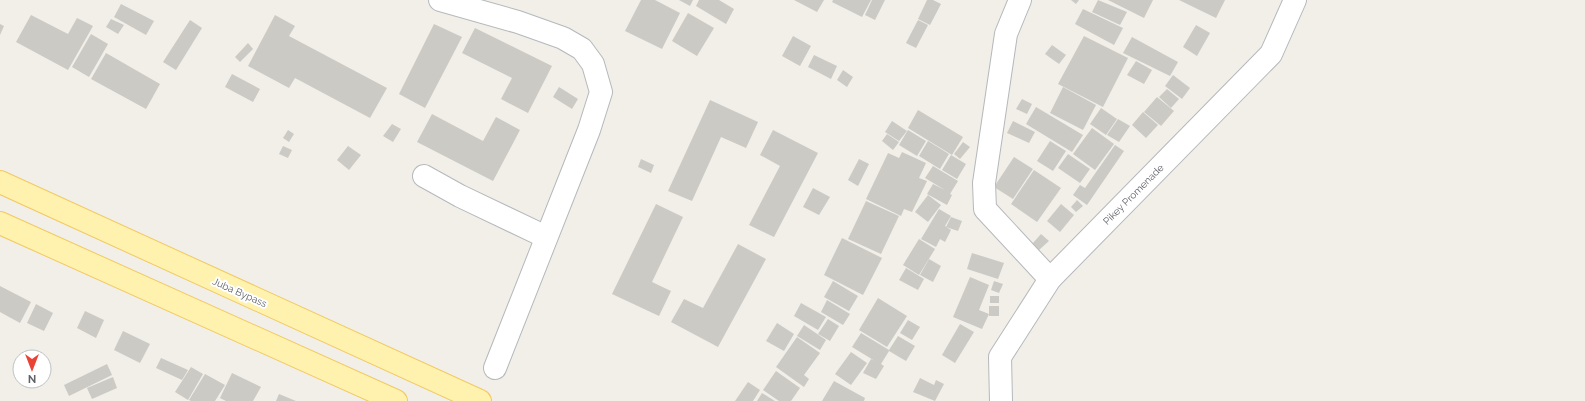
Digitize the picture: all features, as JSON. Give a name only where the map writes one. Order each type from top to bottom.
[{"type":"main road","name":"Juba Bypass","points":[[0,182],[480,401]]},
{"type":"main road","points":[[0,223],[396,401]]},
{"type":"street","points":[[440,0],[518,22],[563,38],[582,49],[593,64],[601,92],[588,130],[495,368]]},
{"type":"street","points":[[1020,0],[1006,34],[984,183],[985,209],[1050,279]]},
{"type":"street","name":"Pikey Promenade","points":[[1002,401],[1000,357],[1050,279],[1271,54],[1295,0]]},
{"type":"street","points":[[424,176],[460,196],[546,237]]},
{"type":"building","points":[[641,0],[655,0],[680,13],[662,49],[625,31]]},
{"type":"building","points":[[679,0],[693,0],[690,6]]},
{"type":"building","points":[[699,0],[719,0],[734,9],[726,24],[696,6]]},
{"type":"building","points":[[794,0],[824,0],[817,12]]},
{"type":"building","points":[[833,0],[871,0],[862,17],[832,2]]},
{"type":"building","points":[[872,0],[885,0],[875,20],[865,15]]},
{"type":"building","points":[[927,0],[933,0],[941,4],[930,25],[918,19]]},
{"type":"building","points":[[1071,0],[1079,0],[1076,4]]},
{"type":"building","points":[[1098,0],[1127,12],[1120,25],[1092,12]]},
{"type":"building","points":[[1108,0],[1153,0],[1144,18]]},
{"type":"building","points":[[1179,0],[1225,0],[1216,18]]},
{"type":"building","points":[[121,4],[154,21],[146,35],[114,17]]},
{"type":"building","points":[[1083,9],[1123,28],[1114,45],[1075,24]]},
{"type":"building","points":[[688,13],[714,28],[697,56],[672,41]]},
{"type":"building","points":[[31,15],[68,34],[77,18],[93,26],[68,70],[16,42]]},
{"type":"building","points":[[275,15],[295,26],[289,36],[387,88],[370,118],[295,78],[289,88],[248,66]]},
{"type":"building","points":[[111,19],[124,25],[118,34],[106,27]]},
{"type":"building","points":[[190,20],[202,28],[176,70],[163,62]]},
{"type":"building","points":[[918,20],[928,25],[916,48],[906,43]]},
{"type":"building","points":[[0,24],[4,26],[0,35]]},
{"type":"building","points":[[434,24],[462,37],[425,108],[399,94]]},
{"type":"building","points":[[1196,25],[1210,33],[1197,56],[1183,47]]},
{"type":"building","points":[[475,28],[552,66],[528,113],[501,99],[512,78],[462,53]]},
{"type":"building","points":[[91,34],[108,44],[89,77],[72,67]]},
{"type":"building","points":[[793,36],[811,46],[800,66],[782,56]]},
{"type":"building","points":[[1084,36],[1128,58],[1103,107],[1058,84]]},
{"type":"building","points":[[1132,37],[1178,62],[1170,76],[1123,53]]},
{"type":"building","points":[[248,43],[253,49],[240,62],[235,57]]},
{"type":"building","points":[[1052,45],[1066,55],[1059,64],[1045,54]]},
{"type":"building","points":[[106,53],[160,84],[146,109],[91,79]]},
{"type":"building","points":[[814,55],[837,66],[831,79],[808,67]]},
{"type":"building","points":[[1136,61],[1152,70],[1144,84],[1127,75]]},
{"type":"building","points":[[843,70],[853,77],[847,87],[837,80]]},
{"type":"building","points":[[232,74],[260,89],[253,102],[225,87]]},
{"type":"building","points":[[1173,75],[1190,88],[1182,99],[1165,86]]},
{"type":"building","points":[[559,87],[578,99],[572,109],[553,97]]},
{"type":"building","points":[[1063,87],[1096,105],[1083,130],[1050,113]]},
{"type":"building","points":[[1167,89],[1179,99],[1171,108],[1159,97]]},
{"type":"building","points":[[1157,97],[1174,111],[1161,126],[1144,112]]},
{"type":"building","points":[[1022,99],[1032,104],[1027,114],[1016,109]]},
{"type":"building","points":[[710,100],[758,122],[746,148],[721,137],[692,201],[668,191]]},
{"type":"building","points":[[1036,107],[1083,135],[1072,152],[1026,124]]},
{"type":"building","points":[[1101,108],[1117,119],[1106,135],[1090,124]]},
{"type":"building","points":[[918,110],[963,137],[952,155],[908,128]]},
{"type":"building","points":[[1143,112],[1158,125],[1146,138],[1132,125]]},
{"type":"building","points":[[432,114],[483,141],[496,117],[520,130],[493,181],[417,142]]},
{"type":"building","points":[[1118,119],[1130,126],[1119,142],[1107,135]]},
{"type":"building","points":[[892,121],[907,131],[899,141],[885,132]]},
{"type":"building","points":[[1013,121],[1035,132],[1029,143],[1007,133]]},
{"type":"building","points":[[392,124],[401,129],[393,142],[383,136]]},
{"type":"building","points":[[1092,128],[1114,144],[1095,170],[1073,154]]},
{"type":"building","points":[[288,130],[294,134],[289,142],[283,138]]},
{"type":"building","points":[[773,130],[818,153],[774,237],[749,225],[780,166],[760,155]]},
{"type":"building","points":[[908,130],[926,141],[917,156],[899,145]]},
{"type":"building","points":[[887,134],[899,142],[893,150],[882,141]]},
{"type":"building","points":[[928,141],[949,154],[940,169],[919,156]]},
{"type":"building","points":[[1050,141],[1066,151],[1053,171],[1037,161]]},
{"type":"building","points":[[963,142],[970,147],[960,159],[954,154]]},
{"type":"building","points":[[1115,145],[1124,151],[1087,205],[1073,195],[1080,185],[1085,188]]},
{"type":"building","points":[[283,146],[292,150],[288,158],[279,154]]},
{"type":"building","points":[[348,146],[361,155],[349,170],[337,160]]},
{"type":"building","points":[[902,152],[926,163],[919,178],[927,181],[912,212],[904,209],[901,216],[866,199],[888,153],[899,158]]},
{"type":"building","points":[[1068,154],[1090,169],[1080,183],[1058,168]]},
{"type":"building","points":[[951,155],[966,164],[957,179],[942,170]]},
{"type":"building","points":[[1014,157],[1033,169],[1013,199],[994,187]]},
{"type":"building","points":[[641,159],[654,165],[651,173],[638,167]]},
{"type":"building","points":[[859,159],[869,164],[858,186],[848,180]]},
{"type":"building","points":[[933,166],[958,181],[950,194],[952,195],[947,205],[927,194],[933,184],[945,190],[925,178]]},
{"type":"building","points":[[1034,170],[1061,188],[1037,222],[1011,204]]},
{"type":"building","points":[[813,188],[830,197],[819,215],[803,207]]},
{"type":"building","points":[[928,195],[941,205],[928,222],[915,212]]},
{"type":"building","points":[[1077,200],[1083,206],[1076,212],[1071,207]]},
{"type":"building","points":[[866,201],[899,216],[881,254],[848,239]]},
{"type":"building","points":[[656,204],[683,217],[652,282],[671,291],[659,316],[612,294]]},
{"type":"building","points":[[1061,204],[1074,215],[1060,232],[1047,221]]},
{"type":"building","points":[[939,209],[951,216],[945,226],[951,230],[945,242],[940,239],[936,247],[921,239]]},
{"type":"building","points":[[951,217],[962,221],[958,231],[946,227]]},
{"type":"building","points":[[1041,234],[1049,241],[1039,250],[1032,244]]},
{"type":"building","points":[[842,238],[882,258],[863,295],[824,275]]},
{"type":"building","points":[[919,239],[935,249],[919,275],[903,265]]},
{"type":"building","points":[[738,244],[766,259],[718,347],[671,322],[684,299],[703,308]]},
{"type":"building","points":[[972,253],[1004,263],[998,279],[967,269]]},
{"type":"building","points":[[929,259],[941,266],[933,282],[920,275]]},
{"type":"building","points":[[906,268],[924,279],[918,290],[899,280]]},
{"type":"building","points":[[970,277],[989,285],[979,310],[989,314],[982,329],[953,317]]},
{"type":"building","points":[[833,281],[858,296],[849,311],[824,297]]},
{"type":"building","points":[[994,281],[1003,284],[999,293],[991,290]]},
{"type":"building","points":[[0,286],[31,302],[20,323],[0,312]]},
{"type":"building","points":[[990,296],[999,296],[999,303],[990,303]]},
{"type":"building","points":[[878,298],[907,316],[887,347],[859,330]]},
{"type":"building","points":[[827,300],[850,314],[843,325],[821,312]]},
{"type":"building","points":[[801,303],[826,317],[818,330],[794,316]]},
{"type":"building","points":[[36,304],[53,313],[44,331],[27,323]]},
{"type":"building","points":[[989,306],[999,306],[999,316],[989,316]]},
{"type":"building","points":[[85,311],[104,320],[96,338],[77,328]]},
{"type":"building","points":[[828,319],[839,326],[830,341],[818,334]]},
{"type":"building","points":[[908,320],[920,327],[912,340],[900,333]]},
{"type":"building","points":[[777,323],[794,334],[784,351],[766,341]]},
{"type":"building","points":[[960,324],[974,332],[955,363],[942,355]]},
{"type":"building","points":[[804,325],[826,340],[820,350],[797,336]]},
{"type":"building","points":[[123,331],[150,344],[140,363],[114,350]]},
{"type":"building","points":[[861,333],[889,350],[898,336],[915,346],[906,361],[889,351],[881,364],[884,366],[876,379],[863,373],[871,359],[875,361],[852,347]]},
{"type":"building","points":[[797,337],[820,353],[804,375],[809,379],[804,387],[776,367]]},
{"type":"building","points":[[851,352],[867,363],[851,385],[835,374]]},
{"type":"building","points":[[161,358],[188,370],[182,380],[156,368]]},
{"type":"building","points":[[107,364],[112,375],[69,396],[64,385]]},
{"type":"building","points":[[191,367],[203,374],[188,400],[175,392]]},
{"type":"building","points":[[776,371],[800,388],[791,401],[779,401],[763,390]]},
{"type":"building","points":[[232,373],[261,387],[253,401],[226,401],[220,398]]},
{"type":"building","points":[[205,374],[225,385],[215,401],[189,400]]},
{"type":"building","points":[[113,377],[117,388],[92,399],[87,388]]},
{"type":"building","points":[[920,378],[934,385],[936,380],[944,384],[935,401],[913,392]]},
{"type":"building","points":[[834,381],[865,398],[864,401],[822,401]]},
{"type":"building","points":[[748,382],[760,390],[753,401],[735,401]]},
{"type":"building","points":[[762,393],[775,401],[757,401]]},
{"type":"building","points":[[279,394],[296,401],[276,401]]}]
